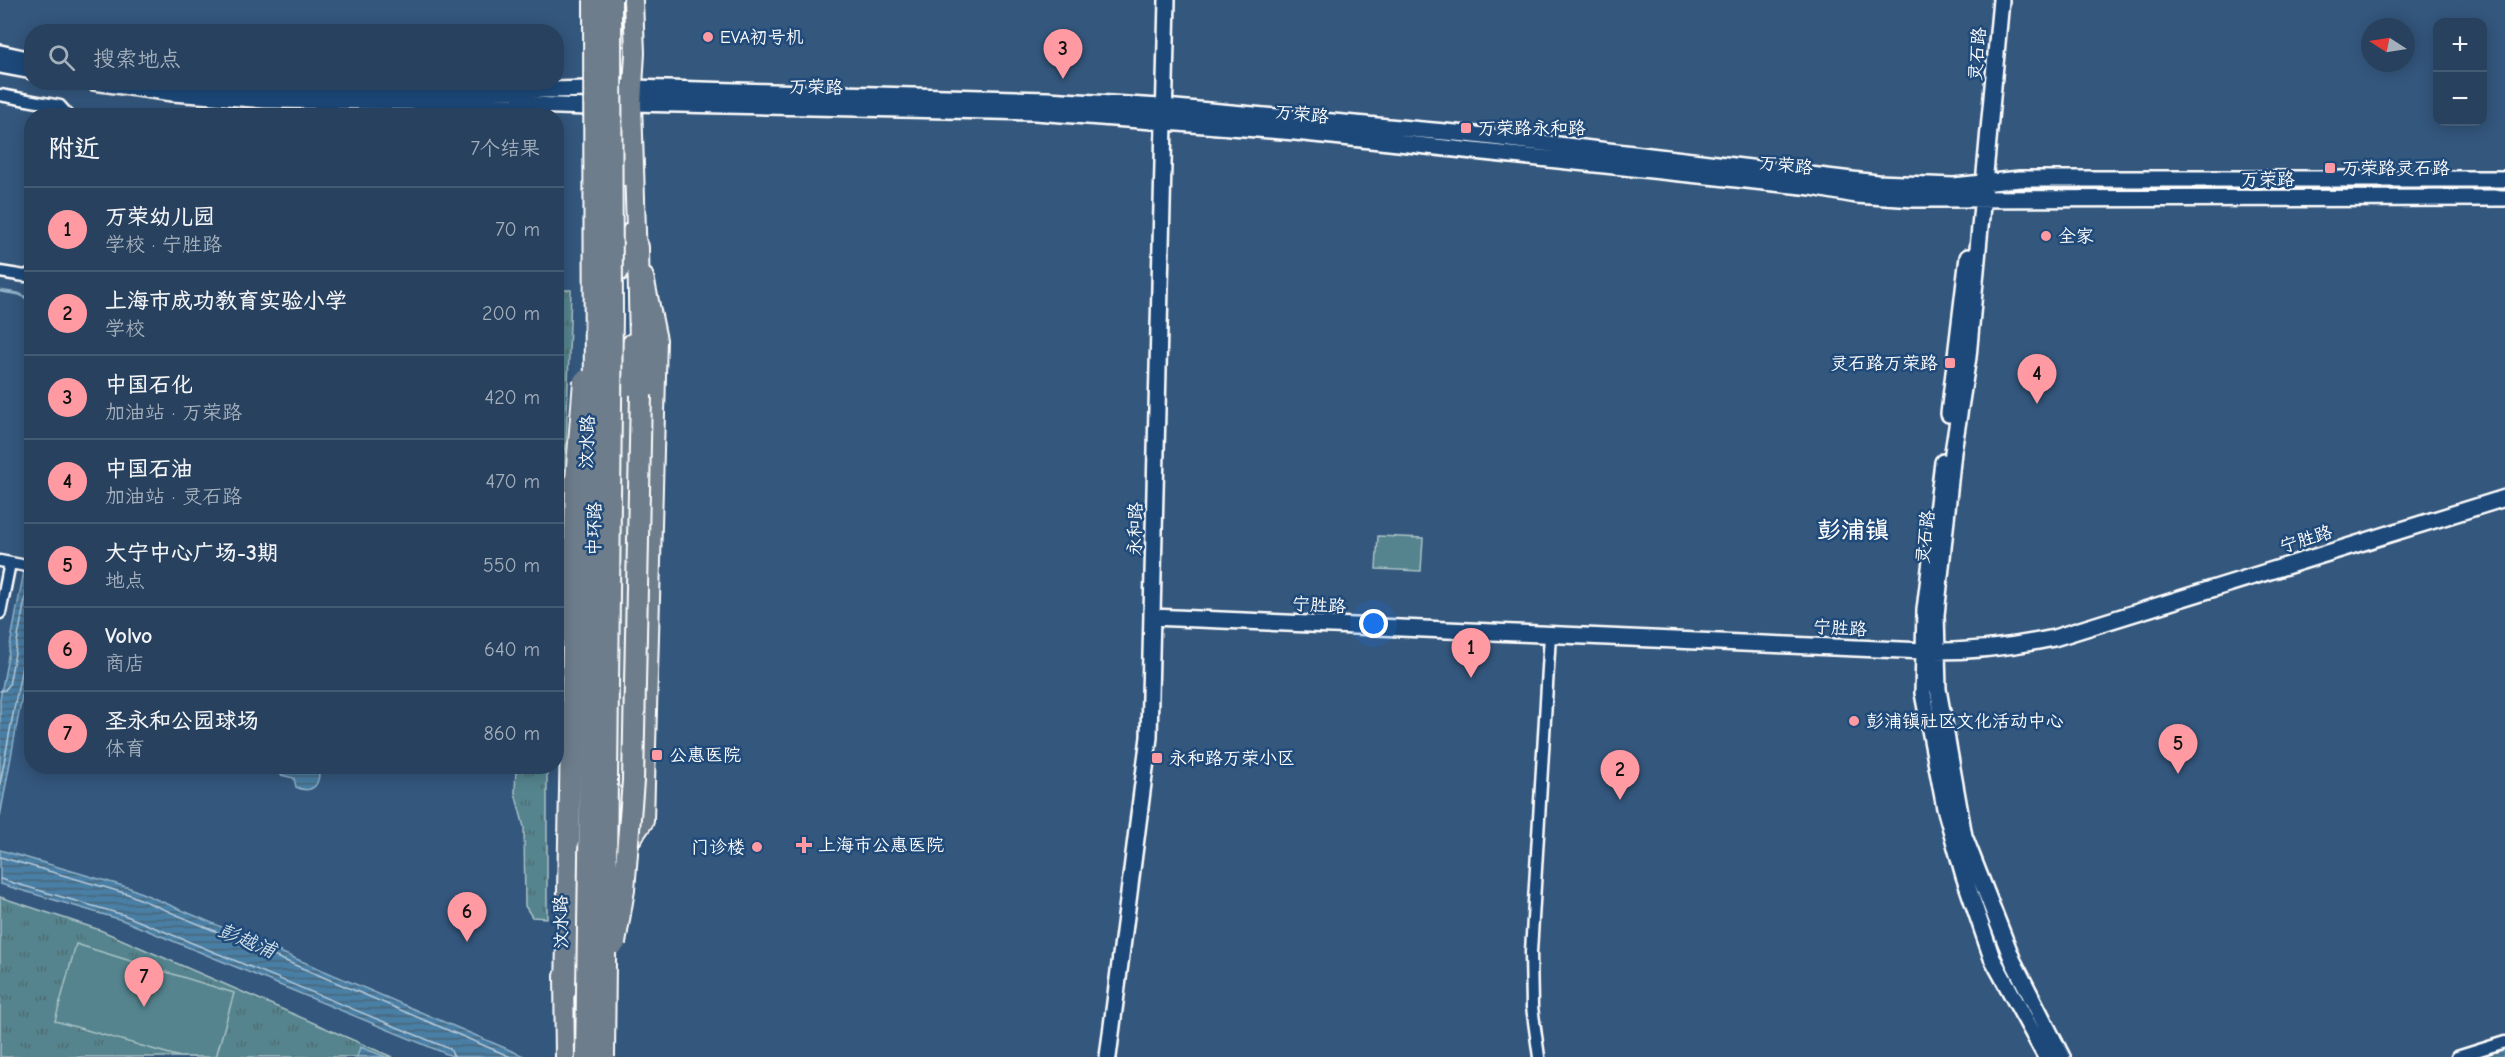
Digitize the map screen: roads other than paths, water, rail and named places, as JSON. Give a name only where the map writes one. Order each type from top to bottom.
[{"type":"highway","name":"中环路","points":[[586,1057],[595,466],[594,0]]},
{"type":"highway","name":"中环路","points":[[604,1057],[609,998],[611,0]]},
{"type":"highway","points":[[609,998],[624,890],[633,781],[641,395],[638,248]]},
{"type":"highway","points":[[566,990],[574,838],[576,480],[595,283]]},
{"type":"main road","name":"汶水路","points":[[564,619],[581,603],[592,301],[595,98],[586,0]]},
{"type":"main road","points":[[592,1057],[602,224],[595,98],[600,0]]},
{"type":"main road","points":[[617,859],[644,821],[657,340],[638,248],[635,221],[635,158],[628,95],[622,0]]},
{"type":"main road","points":[[599,1057],[604,688],[620,272],[622,127],[635,53],[633,0]]},
{"type":"main road","name":"永和路","points":[[1108,1057],[1148,758],[1167,0]]},
{"type":"main road","name":"灵石路","points":[[1981,183],[1995,0]]},
{"type":"main road","name":"灵石路","points":[[2001,0],[1979,200],[1925,610],[1930,651],[1964,836],[2013,962],[2062,1057]]},
{"type":"main road","points":[[0,53],[24,58]]},
{"type":"main road","points":[[0,65],[24,70]]},
{"type":"main road","name":"万荣路","points":[[151,90],[265,100],[437,102],[628,95],[1020,111],[1163,114],[1467,134],[1877,183],[1954,186],[2020,179],[2505,179]]},
{"type":"main road","name":"万荣路","points":[[322,90],[595,98]]},
{"type":"main road","name":"万荣路","points":[[1163,114],[1306,134],[1788,185],[1857,195],[1979,200],[2505,198]]},
{"type":"main road","points":[[622,127],[635,158]]},
{"type":"main road","points":[[620,272],[635,221]]},
{"type":"main road","points":[[591,249],[602,224]]},
{"type":"main road","points":[[613,1057],[609,998],[617,859],[626,474],[638,248]]},
{"type":"main road","points":[[626,474],[654,440]]},
{"type":"main road","name":"宁胜路","points":[[1152,617],[1930,651],[2013,647],[2054,638],[2505,498]]},
{"type":"main road","points":[[581,603],[574,838],[594,873]]},
{"type":"main road","name":"灵石路","points":[[1930,651],[1923,693],[1945,808],[1964,876],[1992,958],[2046,1057]]},
{"type":"main road","name":"汶水路","points":[[560,774],[559,943],[566,990],[565,1057]]},
{"type":"main road","points":[[600,964],[609,998]]},
{"type":"street","points":[[0,95],[62,108]]},
{"type":"street","points":[[0,272],[24,276]]},
{"type":"street","points":[[0,613],[9,563],[24,566]]},
{"type":"street","points":[[1539,1057],[1532,1007],[1531,952],[1550,635]]},
{"type":"street","points":[[2457,1057],[2505,1042]]},
{"type":"water","points":[[24,571],[24,685],[0,817],[0,699]]},
{"type":"water","points":[[319,774],[319,778],[313,788],[306,790],[296,787],[294,778],[281,775]]},
{"type":"water","name":"彭越浦","points":[[0,850],[130,888],[526,1057],[454,1057],[122,920],[0,884]]},
{"type":"water","points":[[2505,1045],[2505,1057],[2467,1057]]},
{"type":"water","points":[[360,1047],[386,1057],[357,1057]]},
{"type":"waterway","points":[[0,291],[24,297]]},
{"type":"place","name":"EVA初号机","points":[[708,37]]},
{"type":"place","name":"中国石化","points":[[1063,79]]},
{"type":"place","name":"万荣路永和路","points":[[1466,128]]},
{"type":"place","name":"万荣路灵石路","points":[[2330,168]]},
{"type":"place","name":"全家","points":[[2046,236]]},
{"type":"place","name":"灵石路万荣路","points":[[1950,363]]},
{"type":"place","name":"中国石油","points":[[2037,404]]},
{"type":"place","name":"万荣幼儿园","points":[[1471,678]]},
{"type":"place","name":"彭浦镇社区文化活动中心","points":[[1854,721]]},
{"type":"place","name":"公惠医院","points":[[657,755]]},
{"type":"place","name":"永和路万荣小区","points":[[1157,758]]},
{"type":"place","name":"大宁中心广场-3期","points":[[2178,774]]},
{"type":"place","name":"上海市成功教育实验小学","points":[[1620,800]]},
{"type":"place","name":"上海市公惠医院","points":[[804,845]]},
{"type":"place","name":"门诊楼","points":[[757,847]]},
{"type":"place","name":"Volvo","points":[[467,942]]},
{"type":"place","name":"圣永和公园球场","points":[[144,1007]]},
{"type":"district","name":"彭浦镇","points":[[1853,530]]}]
